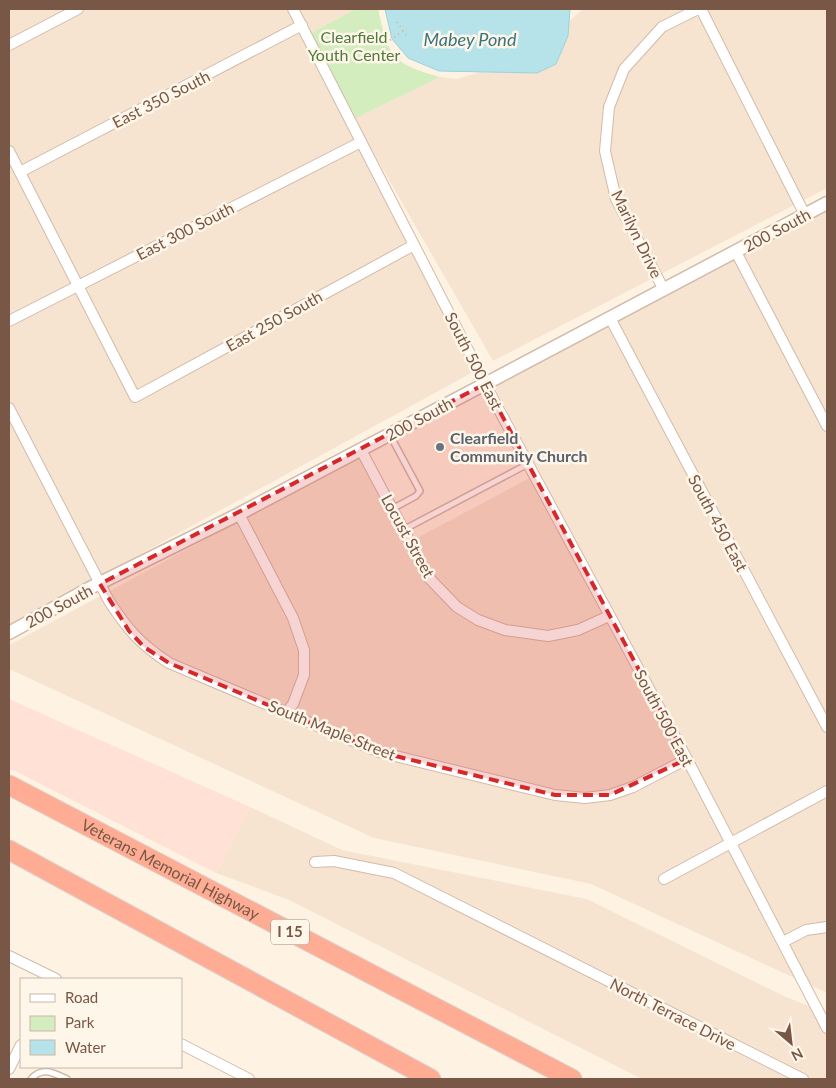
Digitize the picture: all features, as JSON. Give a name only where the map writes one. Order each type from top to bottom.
[{"type":"highway","name":"Veterans Memorial Highway","points":[[9,785],[572,1079]]},
{"type":"highway","points":[[9,850],[431,1079]]},
{"type":"street","points":[[9,45],[78,9]]},
{"type":"street","name":"South 500 East","points":[[293,9],[485,384],[687,759],[784,942],[827,1028]]},
{"type":"street","points":[[699,9],[805,215]]},
{"type":"street","name":"Marilyn Drive","points":[[664,290],[616,199],[605,151],[609,107],[624,69],[662,26],[699,9]]},
{"type":"street","name":"East 350 South","points":[[20,172],[302,25]]},
{"type":"street","name":"East 300 South","points":[[9,321],[361,142]]},
{"type":"street","points":[[9,150],[78,286]]},
{"type":"street","name":"200 South","points":[[9,633],[361,450],[827,203]]},
{"type":"street","name":"East 250 South","points":[[78,286],[135,397],[414,245]]},
{"type":"street","points":[[736,252],[827,426]]},
{"type":"street","name":"South 450 East","points":[[610,318],[827,727]]},
{"type":"street","name":"South Maple Street","points":[[9,408],[100,584],[122,621],[144,647],[169,663],[379,752],[555,795],[585,798],[610,795],[633,787],[687,759]]},
{"type":"street","name":"Locust Street","points":[[361,450],[429,578],[457,607],[478,620],[505,630],[548,636],[578,630],[609,616]]},
{"type":"street","points":[[239,514],[293,618],[304,650],[304,675],[293,704],[286,713]]},
{"type":"street","points":[[664,879],[827,791]]},
{"type":"street","name":"North Terrace Drive","points":[[314,862],[334,861],[394,873],[803,1079]]},
{"type":"street","points":[[784,942],[806,930],[827,927]]},
{"type":"street","points":[[9,956],[53,978]]},
{"type":"street","points":[[182,1045],[250,1079]]},
{"type":"street","points":[[9,1069],[20,1047]]},
{"type":"lane","points":[[390,434],[420,491],[416,496],[392,509]]},
{"type":"lane","points":[[403,530],[528,464]]},
{"type":"lane","points":[[31,1079],[40,1072],[48,1071],[67,1079]]},
{"type":"path","points":[[397,22],[408,38]]},
{"type":"path","points":[[386,43],[403,31]]},
{"type":"highlighted area","points":[[485,384],[687,759],[610,795],[555,795],[379,752],[169,663],[144,647],[129,631],[100,584]]},
{"type":"shaded area","points":[[9,9],[287,9],[475,371],[9,626]]},
{"type":"shaded area","points":[[300,9],[356,9],[311,33]]},
{"type":"shaded area","points":[[583,9],[827,9],[827,188],[493,361],[354,119],[440,77],[457,79],[530,57]]},
{"type":"shaded area","points":[[827,211],[827,993],[591,884],[374,838],[9,669],[9,645],[359,457],[406,544],[539,473],[494,387]]},
{"type":"shaded area","points":[[9,699],[250,807],[216,873],[9,768]]},
{"type":"shaded area","points":[[250,807],[342,850],[587,899],[786,997],[827,1013],[827,1079],[642,1079],[289,900],[216,873]]},
{"type":"green space","name":"Clearfield Youth Center","points":[[356,9],[378,9],[385,38],[395,56],[411,67],[440,77],[354,119],[311,33]]},
{"type":"water","name":"Mabey Pond","points":[[385,9],[570,9],[568,36],[556,64],[537,73],[439,71],[408,58],[392,39]]},
{"type":"place","name":"Clearfield Community Church","points":[[440,447]]}]
